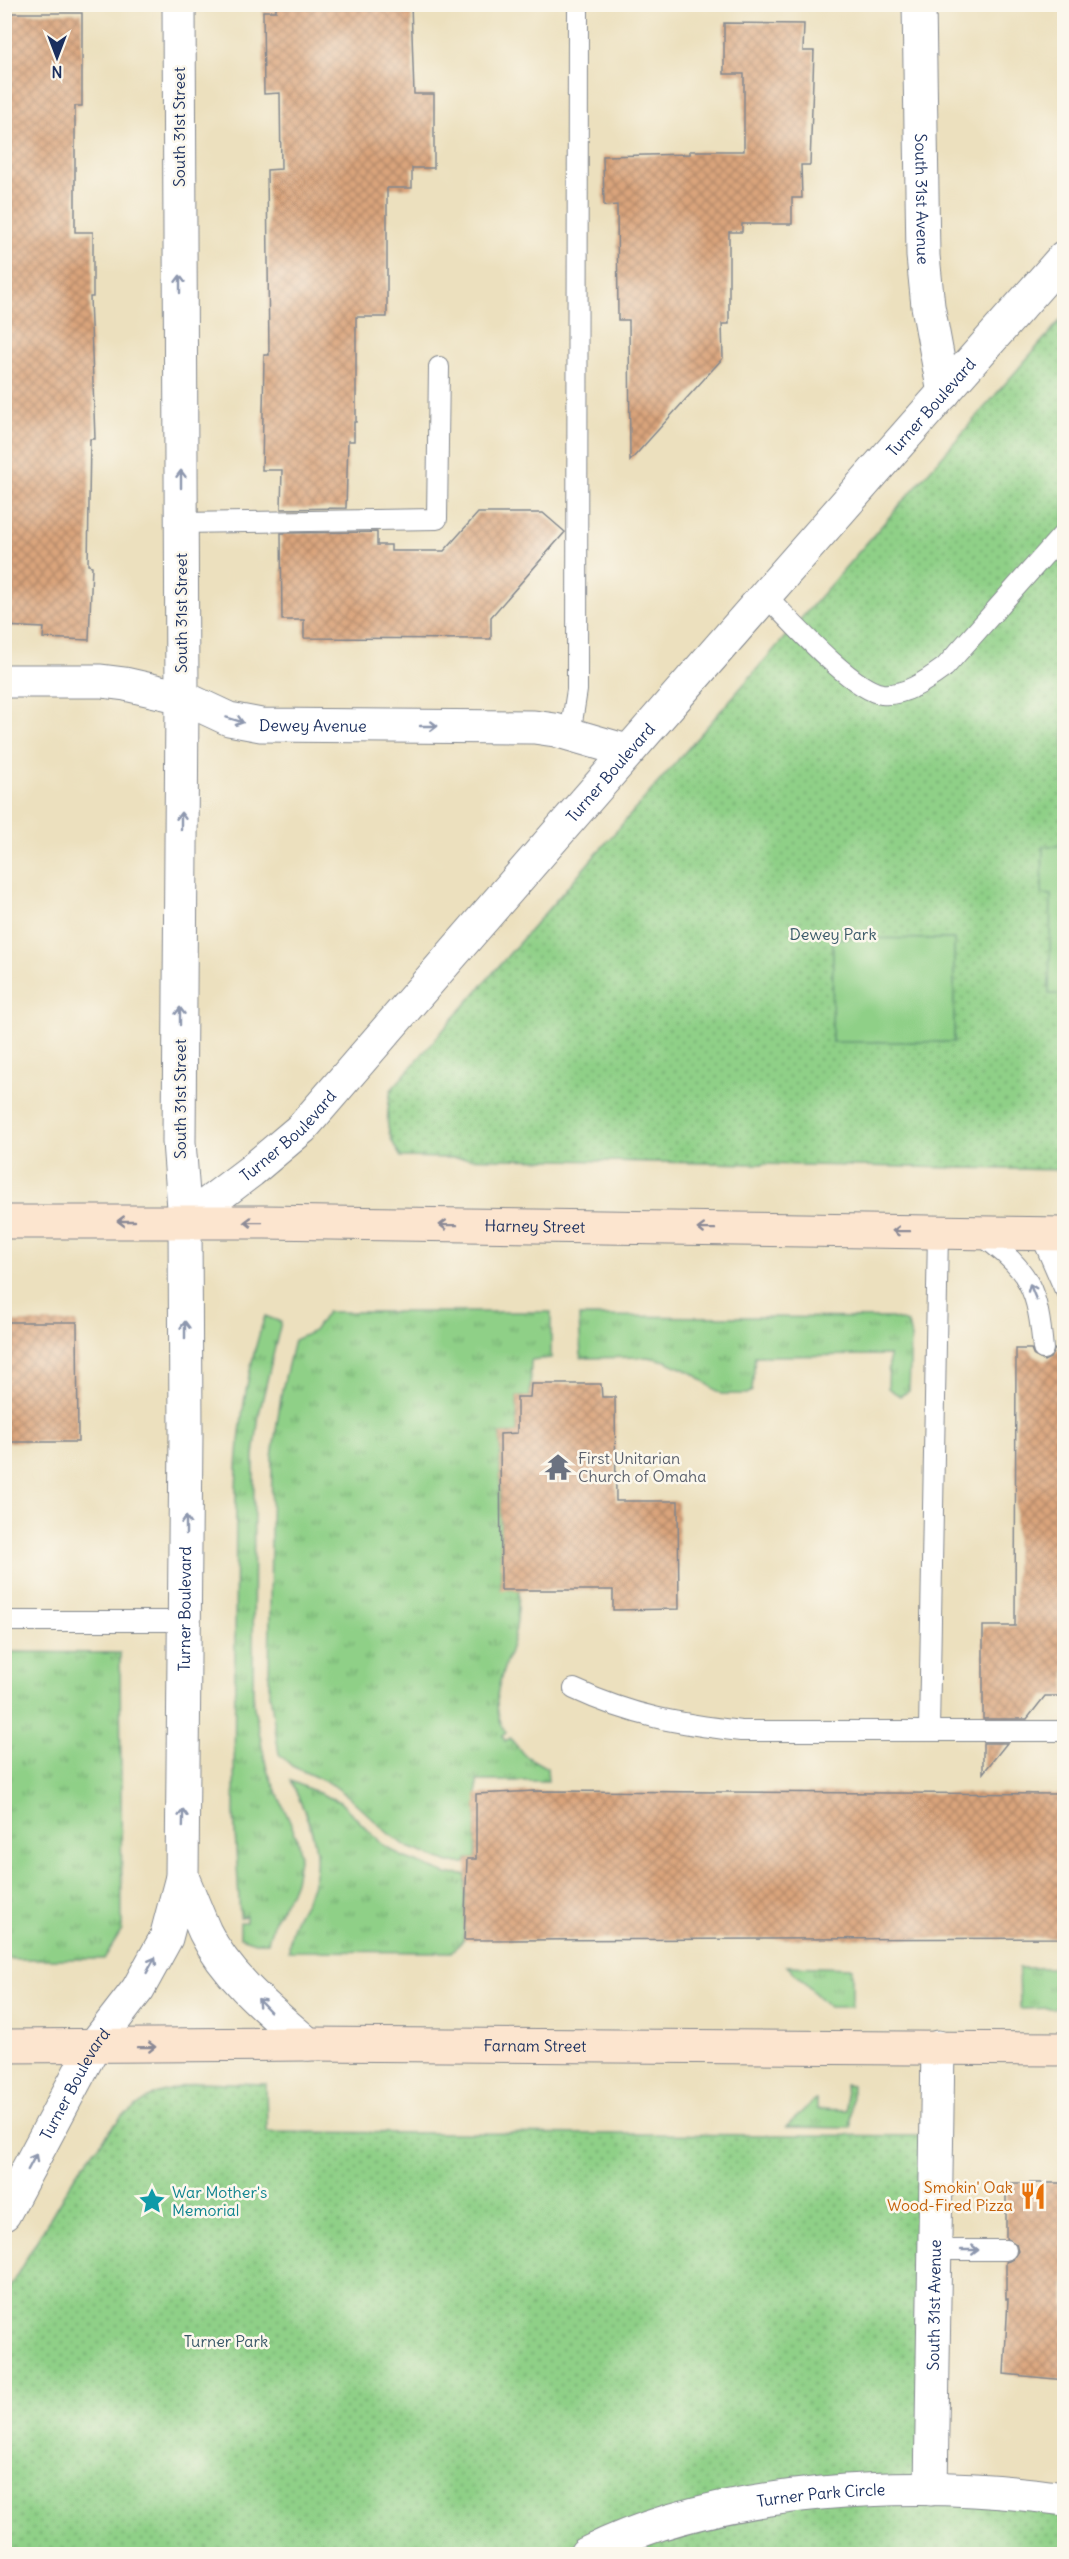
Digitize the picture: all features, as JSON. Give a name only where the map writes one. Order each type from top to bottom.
[{"type":"main road","name":"Harney Street","points":[[4,1222],[185,1221],[1052,1233]]},
{"type":"main road","name":"Farnam Street","points":[[4,2046],[308,2044],[1065,2049]]},
{"type":"street","name":"South 31st Street","points":[[179,4],[182,697],[179,1142],[185,1221]]},
{"type":"street","name":"South 31st Avenue","points":[[920,4],[923,256],[928,306],[944,393]]},
{"type":"street","name":"Turner Boulevard","points":[[4,2214],[93,2047],[138,1989],[166,1938],[182,1877],[186,1621],[185,1221],[251,1171],[302,1128],[627,751],[766,597],[1065,256]]},
{"type":"street","name":"Dewey Avenue","points":[[4,681],[100,681],[182,697],[229,719],[261,725],[534,727],[627,751]]},
{"type":"street","points":[[182,1877],[206,1934],[236,1976],[269,2011],[308,2044]]},
{"type":"street","name":"South 31st Avenue","points":[[931,2489],[938,2047]]},
{"type":"street","name":"Turner Park Circle","points":[[586,2554],[627,2535],[716,2510],[811,2494],[931,2489],[998,2492],[1065,2499]]},
{"type":"lane","points":[[570,735],[577,690],[578,4]]},
{"type":"lane","points":[[181,523],[437,519],[439,367]]},
{"type":"lane","points":[[766,597],[846,674],[881,694],[903,691],[923,683],[945,667],[1065,533]]},
{"type":"lane","points":[[929,1731],[938,1232]]},
{"type":"lane","points":[[975,1232],[1014,1261],[1027,1279],[1036,1297],[1043,1349]]},
{"type":"lane","points":[[1052,1233],[1065,1288]]},
{"type":"lane","points":[[4,1621],[186,1621]]},
{"type":"lane","points":[[574,1689],[610,1706],[647,1717],[694,1726],[741,1731],[1065,1731]]},
{"type":"lane","points":[[935,2250],[1005,2250]]},
{"type":"green space","name":"Dewey Park","points":[[1064,316],[1064,1170],[401,1157],[389,1132],[388,1109],[391,1090]]},
{"type":"green space","points":[[1043,846],[1064,846],[1064,994],[1049,994],[1051,895],[1042,894]]},
{"type":"green space","points":[[833,938],[954,939],[954,1042],[832,1042]]},
{"type":"green space","points":[[327,1312],[551,1312],[551,1358],[531,1360],[530,1397],[517,1397],[517,1433],[500,1434],[501,1589],[519,1590],[515,1631],[497,1696],[497,1708],[506,1733],[502,1736],[505,1741],[510,1738],[524,1755],[547,1768],[548,1781],[477,1781],[476,1859],[467,1859],[466,1863],[449,1863],[408,1847],[389,1834],[333,1785],[292,1766],[279,1754],[269,1688],[272,1457],[282,1390],[294,1340],[314,1331]]},
{"type":"green space","points":[[265,1316],[281,1322],[259,1414],[254,1456],[253,1702],[267,1770],[297,1838],[300,1854],[295,1881],[274,1920],[268,1942],[255,1942],[240,1937],[240,1922],[246,1922],[246,1916],[240,1917],[234,1814],[236,1489],[244,1401]]},
{"type":"green space","points":[[579,1316],[891,1318],[908,1323],[911,1337],[909,1391],[900,1396],[888,1388],[889,1355],[755,1356],[752,1391],[747,1394],[721,1394],[694,1374],[666,1361],[648,1357],[581,1358]]},
{"type":"green space","points":[[5,1652],[120,1653],[122,1930],[104,1959],[5,1959]]},
{"type":"green space","points":[[291,1781],[340,1802],[382,1844],[403,1857],[447,1874],[466,1875],[464,1940],[451,1952],[289,1951],[292,1927],[314,1881],[316,1866],[316,1852],[309,1823]]},
{"type":"green space","points":[[787,1966],[852,1968],[852,2007],[829,2007]]},
{"type":"green space","points":[[1019,1968],[1064,1968],[1064,1998],[1054,2008],[1020,2009]]},
{"type":"green space","name":"Turner Park","points":[[198,2082],[266,2084],[267,2132],[936,2136],[931,2489],[1064,2499],[1064,2554],[5,2554],[4,2297],[75,2175],[121,2117],[155,2094]]},
{"type":"green space","points":[[845,2085],[852,2086],[851,2128],[786,2127],[813,2101],[817,2100],[817,2109],[847,2110]]},
{"type":"building","points":[[276,4],[411,4],[414,94],[434,94],[434,168],[412,168],[412,188],[387,188],[387,317],[356,317],[356,422],[354,422],[354,441],[348,441],[346,508],[281,509],[282,470],[262,470],[264,355],[269,355],[267,170],[281,169],[280,93],[264,94],[263,11],[276,11]]},
{"type":"building","points":[[9,13],[82,13],[82,106],[75,106],[75,232],[93,232],[93,297],[90,297],[95,439],[90,439],[88,565],[92,566],[89,640],[43,638],[44,628],[4,626],[4,39],[9,39]]},
{"type":"building","points":[[724,23],[804,24],[803,51],[814,51],[810,165],[801,165],[802,198],[792,198],[792,224],[742,224],[742,232],[729,232],[729,324],[722,324],[723,358],[630,461],[629,320],[618,320],[617,205],[604,206],[603,156],[690,154],[690,151],[744,151],[744,74],[724,74]]},
{"type":"building","points":[[478,513],[543,513],[565,532],[491,617],[491,639],[304,638],[304,620],[282,620],[281,533],[377,532],[377,545],[391,545],[391,551],[444,551]]},
{"type":"building","points":[[4,1322],[77,1322],[78,1442],[4,1442]]},
{"type":"building","points":[[1016,1349],[1031,1349],[1034,1356],[1044,1361],[1050,1358],[1055,1349],[1065,1349],[1065,1696],[1045,1696],[1027,1719],[983,1719],[983,1626],[1015,1626]]},
{"type":"building","name":"First Unitarian Church of Omaha","points":[[531,1384],[601,1384],[602,1397],[615,1397],[616,1501],[678,1501],[679,1609],[613,1610],[613,1590],[501,1590],[500,1434],[517,1433],[517,1397],[530,1397]]},
{"type":"building","points":[[983,1743],[1007,1743],[983,1773]]},
{"type":"building","points":[[535,1791],[1065,1794],[1065,1938],[464,1940],[467,1859],[476,1859],[476,1794]]},
{"type":"building","points":[[1006,2183],[1065,2183],[1065,2380],[1004,2374],[1008,2299],[1006,2299],[1006,2262],[1012,2260],[1018,2251],[1016,2244],[1006,2238]]},
{"type":"place","name":"First Unitarian Church of Omaha","points":[[558,1467]]},
{"type":"place","name":"Smokin' Oak Wood-Fired Pizza","points":[[1033,2196]]},
{"type":"place","name":"War Mother's Memorial","points":[[152,2201]]}]
